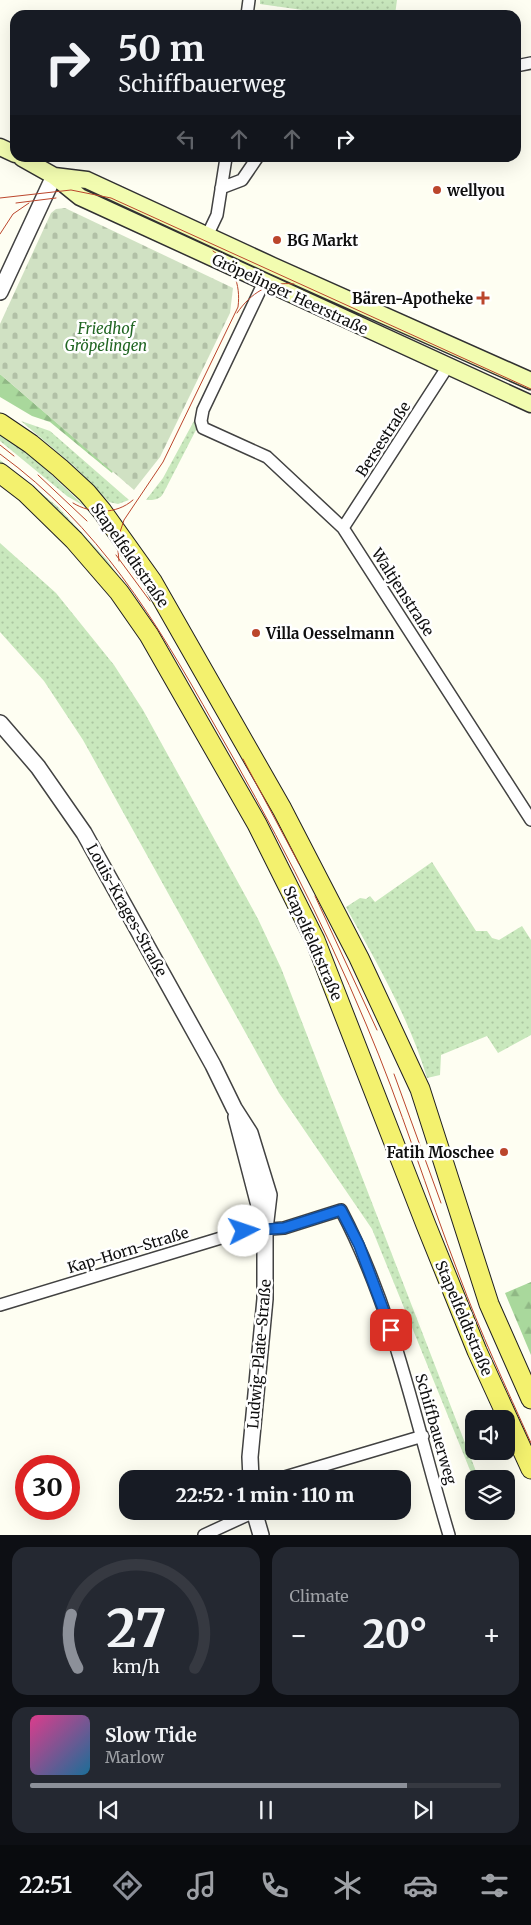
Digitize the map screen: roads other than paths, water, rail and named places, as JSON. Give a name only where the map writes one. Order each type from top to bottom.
[{"type":"main road","name":"Gröpelinger Heerstraße","points":[[29,162],[54,176],[80,197],[531,403]]},
{"type":"main road","name":"Gröpelinger Heerstraße","points":[[54,176],[87,180],[207,236],[531,381]]},
{"type":"main road","name":"Stapelfeldtstraße","points":[[0,423],[31,444],[60,468],[87,493],[102,512],[152,581],[282,809],[359,958],[417,1080],[438,1139],[464,1231],[489,1304],[531,1399]]},
{"type":"main road","name":"Stapelfeldtstraße","points":[[0,474],[26,493],[74,540],[120,592],[149,635],[257,824],[315,940],[440,1261],[477,1351],[531,1469]]},
{"type":"street","points":[[207,236],[216,215],[225,162]]},
{"type":"street","points":[[221,188],[242,180],[254,162]]},
{"type":"street","points":[[0,292],[54,176]]},
{"type":"street","name":"Waltjenstraße","points":[[264,282],[203,410],[201,421],[203,428],[267,458],[343,528],[531,820]]},
{"type":"street","name":"Bersestraße","points":[[343,528],[448,366]]},
{"type":"street","name":"Louis-Krages-Straße","points":[[0,723],[38,768],[84,833],[209,1056],[234,1108],[250,1133],[269,1195],[265,1229]]},
{"type":"street","name":"Schiffbauerweg","points":[[265,1229],[284,1228],[341,1210],[359,1245],[391,1330],[423,1436],[449,1535]]},
{"type":"street","name":"Kap-Horn-Straße","points":[[0,1305],[244,1231],[265,1229]]},
{"type":"street","name":"Ludwig-Plate-Straße","points":[[250,1470],[265,1299],[265,1229]]},
{"type":"street","points":[[308,1470],[423,1436]]},
{"type":"street","points":[[204,1535],[237,1520]]},
{"type":"street","points":[[256,1520],[261,1535]]},
{"type":"tram line","points":[[0,198],[71,190],[111,198],[531,389]]},
{"type":"tram line","points":[[16,203],[56,198]]},
{"type":"tram line","points":[[0,234],[13,214],[29,203]]},
{"type":"tram line","points":[[119,561],[117,541],[124,520],[163,462],[238,307],[238,290],[234,275],[226,262],[213,251]]},
{"type":"tram line","points":[[237,313],[248,300],[261,290],[277,284],[294,284]]},
{"type":"tram line","points":[[0,445],[14,456]]},
{"type":"tram line","points":[[0,454],[35,482],[67,512],[122,577],[146,611],[192,685],[275,834],[314,909],[366,1024],[391,1086],[467,1296],[531,1443]]},
{"type":"tram line","points":[[38,475],[87,521]]},
{"type":"tram line","points":[[73,503],[80,507],[103,511],[119,508],[133,500]]},
{"type":"tram line","points":[[116,555],[150,601]]},
{"type":"tram line","points":[[243,759],[299,864]]},
{"type":"tram line","points":[[315,896],[377,1030]]},
{"type":"tram line","points":[[394,1074],[441,1203]]},
{"type":"place","name":"wellyou","points":[[437,190]]},
{"type":"place","name":"BG Markt","points":[[277,240]]},
{"type":"place","name":"Bären-Apotheke","points":[[483,298]]},
{"type":"place","name":"Villa Oesselmann","points":[[256,633]]},
{"type":"place","name":"Fatih Moschee","points":[[504,1152]]},
{"type":"park label","name":"Friedhof Gröpelingen","points":[[106,336]]}]
